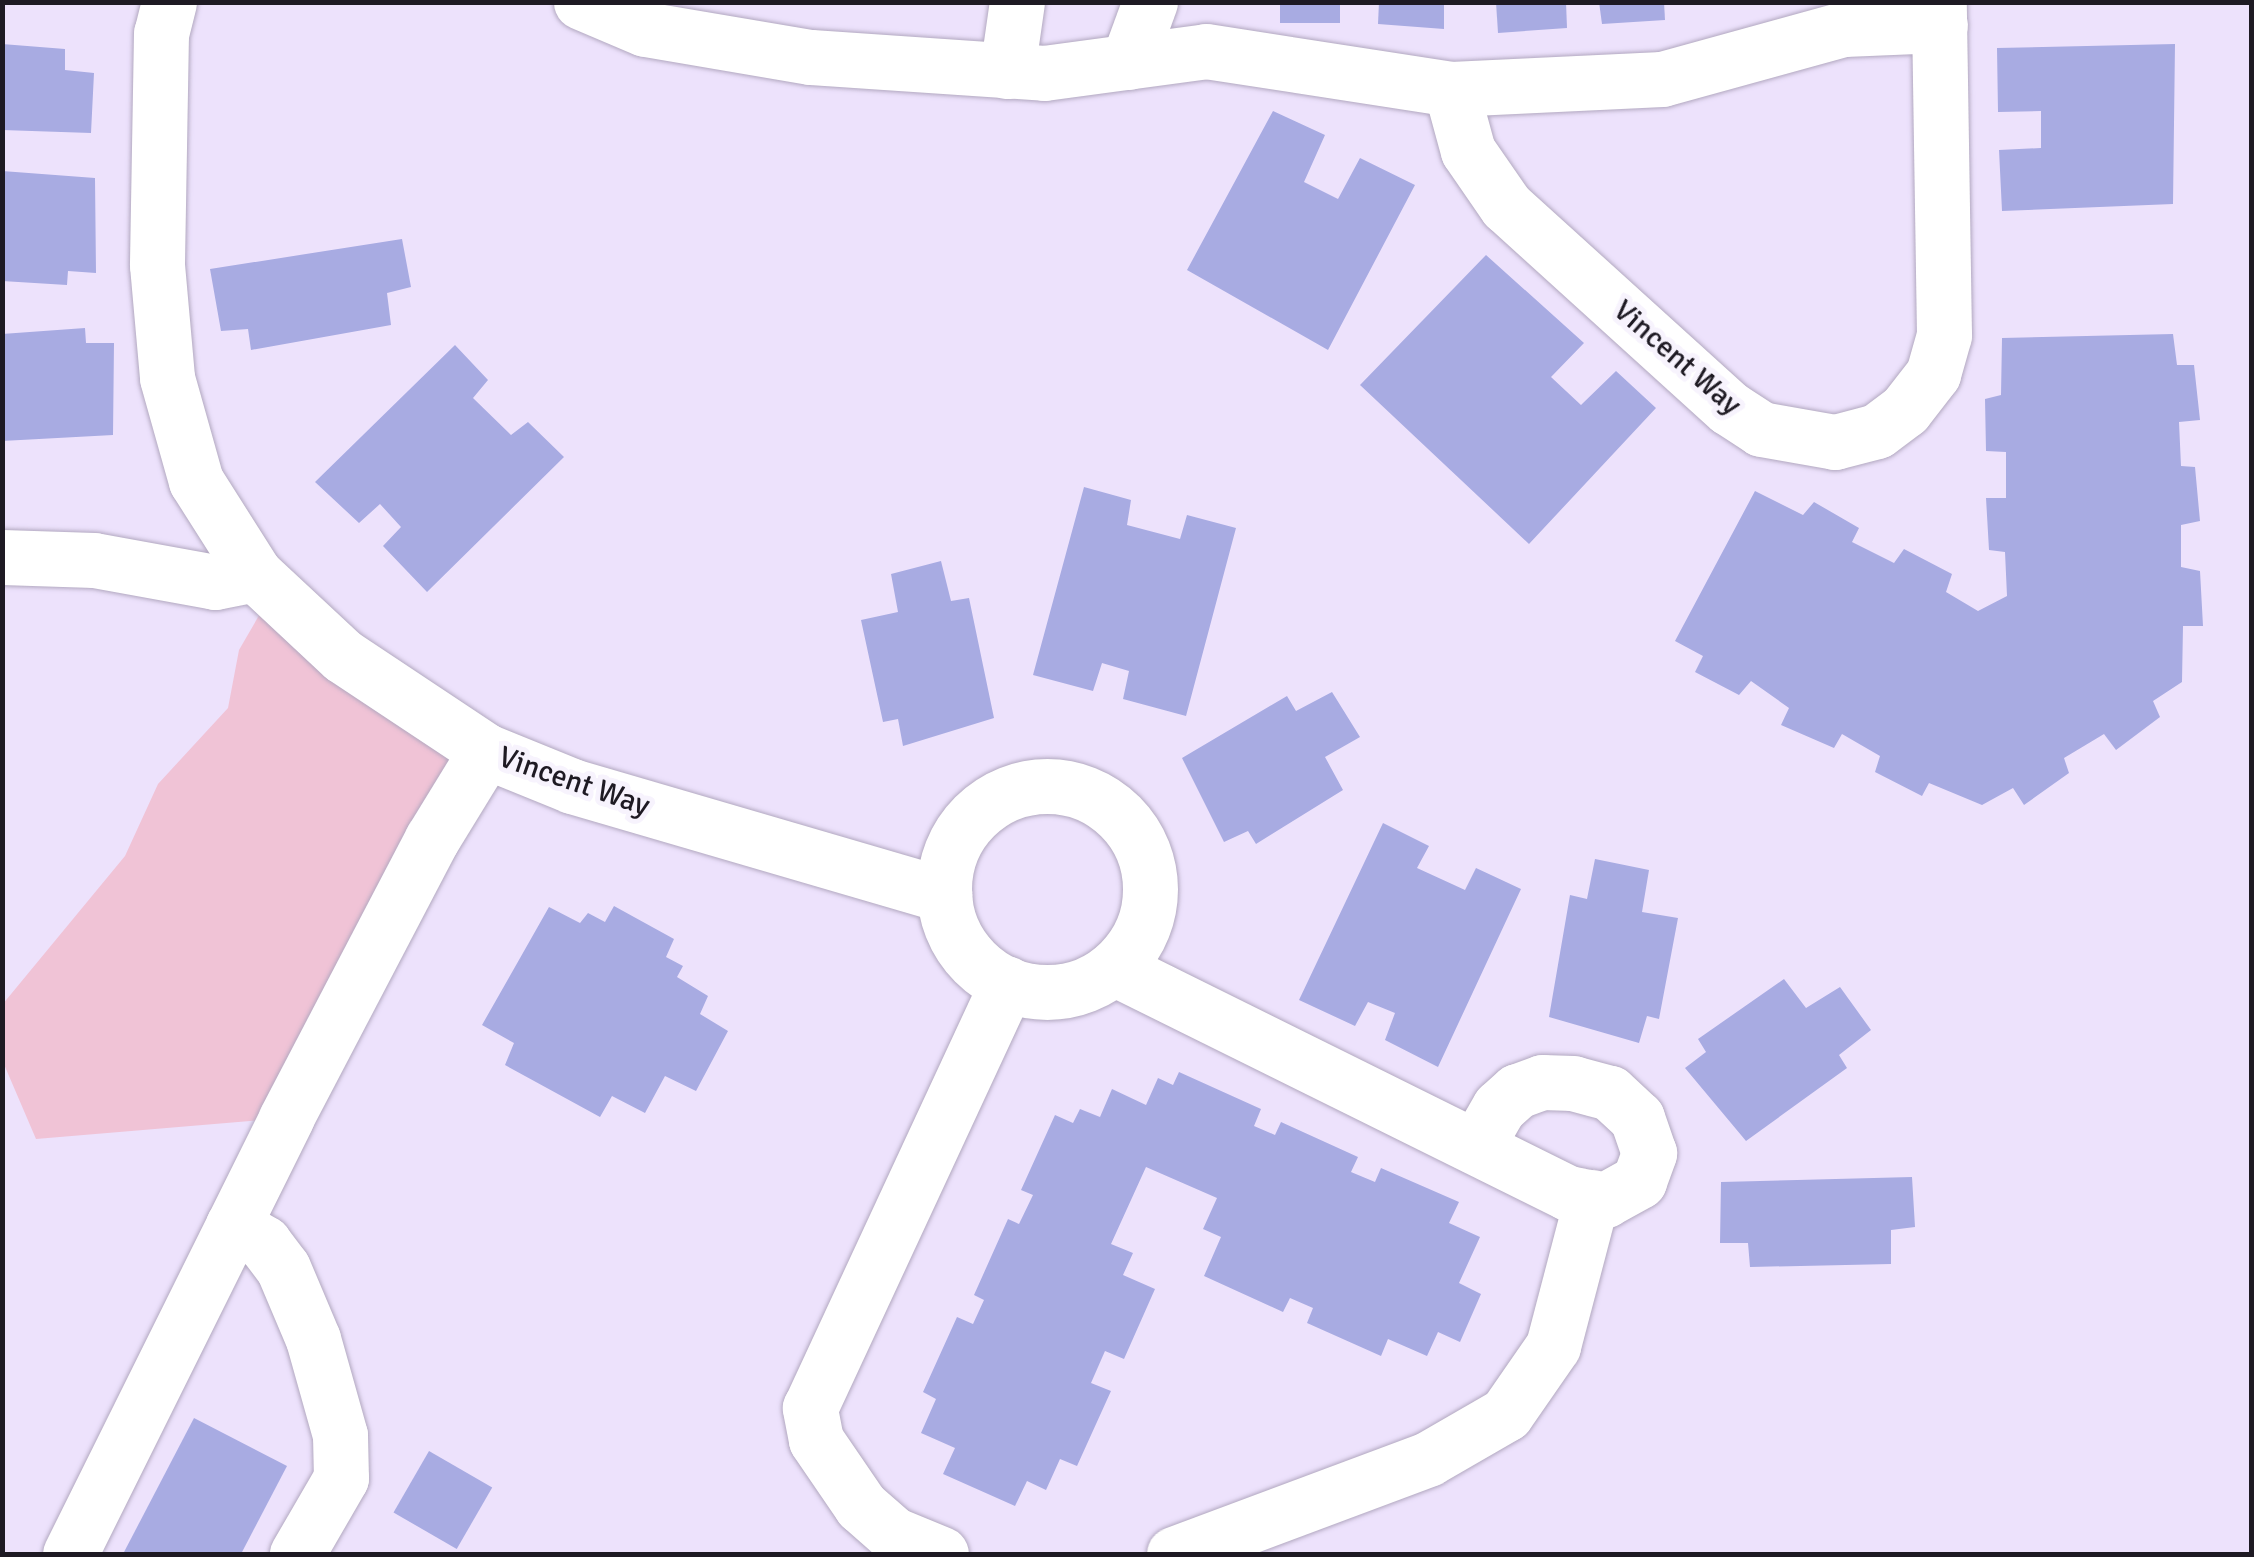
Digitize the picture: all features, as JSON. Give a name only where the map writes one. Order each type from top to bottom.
[{"type":"street","name":"Vincent Way","points":[[168,2],[161,33],[157,264],[167,378],[196,481],[255,574],[342,656],[486,751],[572,786],[944,895]]},
{"type":"street","name":"Vincent Way","points":[[580,2],[645,29],[811,58],[1083,72],[1206,51],[1451,89],[1662,79],[1844,29],[1940,14],[1944,334],[1933,374],[1904,410],[1877,430],[1836,442],[1761,430],[1728,408],[1506,206],[1468,151],[1451,89]]},
{"type":"street","points":[[1007,71],[1017,2]]},
{"type":"street","points":[[1128,62],[1150,2]]},
{"type":"street","points":[[2,556],[94,560],[215,582],[255,574]]},
{"type":"street","points":[[70,1554],[233,1224],[432,839],[486,751]]},
{"type":"street","points":[[1046,785],[1080,791],[1110,806],[1133,830],[1147,860],[1151,894],[1144,928],[1114,968],[1066,991],[1030,992],[1007,984],[970,959],[952,930],[944,895],[947,862],[960,832],[983,808],[1013,791],[1046,785]]},
{"type":"street","points":[[1114,968],[1568,1193],[1606,1200],[1638,1182],[1650,1153],[1637,1118],[1610,1092],[1542,1082],[1517,1091],[1499,1107],[1476,1147]]},
{"type":"street","points":[[941,1554],[893,1534],[861,1506],[816,1440],[810,1408],[1007,984]]},
{"type":"street","points":[[1174,1554],[1428,1460],[1506,1414],[1553,1346],[1592,1197]]},
{"type":"street","points":[[233,1224],[264,1242],[284,1268],[313,1339],[340,1435],[341,1478],[297,1554]]},
{"type":"shaded area","points":[[272,593],[486,751],[286,1118],[36,1139],[3,1062],[2,1005],[125,856],[158,784],[228,708],[239,650]]},
{"type":"building","points":[[1280,2],[1340,2],[1340,23],[1280,23]]},
{"type":"building","points":[[1379,2],[1444,2],[1444,29],[1378,24]]},
{"type":"building","points":[[1496,2],[1566,2],[1567,28],[1498,33]]},
{"type":"building","points":[[1599,2],[1664,2],[1665,20],[1602,24]]},
{"type":"building","points":[[2,44],[65,49],[65,70],[94,73],[91,133],[2,130]]},
{"type":"building","points":[[2175,44],[2173,204],[2002,211],[1999,150],[2041,148],[2041,111],[1998,112],[1997,48]]},
{"type":"building","points":[[1273,111],[1325,135],[1304,182],[1338,199],[1360,158],[1415,185],[1328,350],[1187,270]]},
{"type":"building","points":[[2,171],[95,178],[96,273],[68,271],[67,285],[2,281]]},
{"type":"building","points":[[402,239],[411,287],[387,293],[391,325],[251,350],[248,329],[221,331],[210,269]]},
{"type":"building","points":[[1486,255],[1584,343],[1551,377],[1581,405],[1616,371],[1656,408],[1529,544],[1360,385]]},
{"type":"building","points":[[85,328],[86,343],[114,343],[113,435],[2,441],[2,334]]},
{"type":"building","points":[[2173,334],[2177,365],[2194,365],[2200,420],[2179,422],[2181,466],[2195,467],[2200,521],[2181,525],[2181,567],[2200,571],[2203,626],[2183,626],[2182,682],[2153,701],[2160,717],[2116,750],[2104,734],[2064,758],[2069,773],[2024,805],[2013,788],[1982,805],[1929,783],[1922,796],[1875,772],[1880,756],[1842,734],[1834,748],[1781,725],[1789,708],[1751,681],[1739,695],[1695,672],[1703,656],[1675,641],[1755,491],[1803,515],[1814,502],[1859,528],[1852,542],[1894,563],[1904,549],[1952,574],[1946,592],[1978,611],[2007,596],[2005,552],[1989,550],[1986,498],[2006,498],[2006,452],[1986,451],[1985,399],[2001,395],[2002,338]]},
{"type":"building","points":[[455,345],[488,380],[473,398],[511,435],[528,422],[564,457],[427,592],[383,546],[401,527],[380,504],[359,523],[315,482]]},
{"type":"building","points":[[1084,487],[1131,500],[1127,525],[1180,539],[1187,515],[1236,528],[1186,716],[1123,699],[1129,671],[1102,663],[1093,691],[1033,675]]},
{"type":"building","points":[[941,561],[951,601],[969,598],[994,718],[903,746],[898,719],[883,722],[861,620],[898,612],[891,574]]},
{"type":"building","points":[[1332,692],[1360,737],[1325,757],[1343,790],[1256,844],[1248,831],[1224,842],[1182,758],[1287,696],[1296,711]]},
{"type":"building","points":[[1383,823],[1429,846],[1417,868],[1465,890],[1476,868],[1521,889],[1438,1067],[1385,1040],[1395,1013],[1368,1002],[1355,1026],[1299,1000]]},
{"type":"building","points":[[1595,859],[1649,870],[1642,912],[1678,918],[1659,1019],[1647,1016],[1639,1043],[1549,1017],[1570,895],[1587,899]]},
{"type":"building","points":[[614,906],[674,939],[666,957],[683,966],[677,977],[708,996],[700,1014],[728,1031],[696,1091],[665,1076],[645,1113],[612,1096],[600,1117],[505,1065],[514,1043],[482,1025],[549,907],[580,923],[588,913],[605,922]]},
{"type":"building","points":[[1784,979],[1806,1008],[1840,987],[1871,1030],[1839,1055],[1847,1068],[1746,1141],[1685,1068],[1706,1052],[1698,1039]]},
{"type":"building","points":[[1179,1072],[1261,1109],[1254,1126],[1275,1135],[1281,1122],[1358,1157],[1351,1172],[1375,1182],[1381,1168],[1459,1202],[1449,1223],[1480,1237],[1459,1283],[1481,1294],[1460,1342],[1438,1332],[1427,1356],[1388,1339],[1381,1356],[1307,1323],[1313,1308],[1290,1298],[1283,1312],[1204,1276],[1221,1237],[1203,1229],[1217,1198],[1146,1167],[1111,1244],[1133,1253],[1123,1275],[1155,1289],[1124,1359],[1105,1351],[1091,1383],[1111,1391],[1077,1466],[1060,1459],[1046,1490],[1027,1481],[1015,1506],[943,1474],[955,1448],[921,1433],[936,1399],[923,1392],[957,1317],[973,1324],[984,1300],[974,1295],[1008,1219],[1019,1224],[1033,1195],[1021,1190],[1055,1115],[1073,1123],[1080,1109],[1100,1117],[1112,1089],[1146,1105],[1158,1078],[1173,1085]]},
{"type":"building","points":[[1912,1177],[1915,1227],[1891,1230],[1891,1264],[1750,1267],[1748,1243],[1720,1243],[1721,1182]]},
{"type":"building","points":[[194,1418],[287,1466],[241,1554],[123,1554]]},
{"type":"building","points":[[429,1451],[492,1488],[457,1549],[393,1512]]}]
